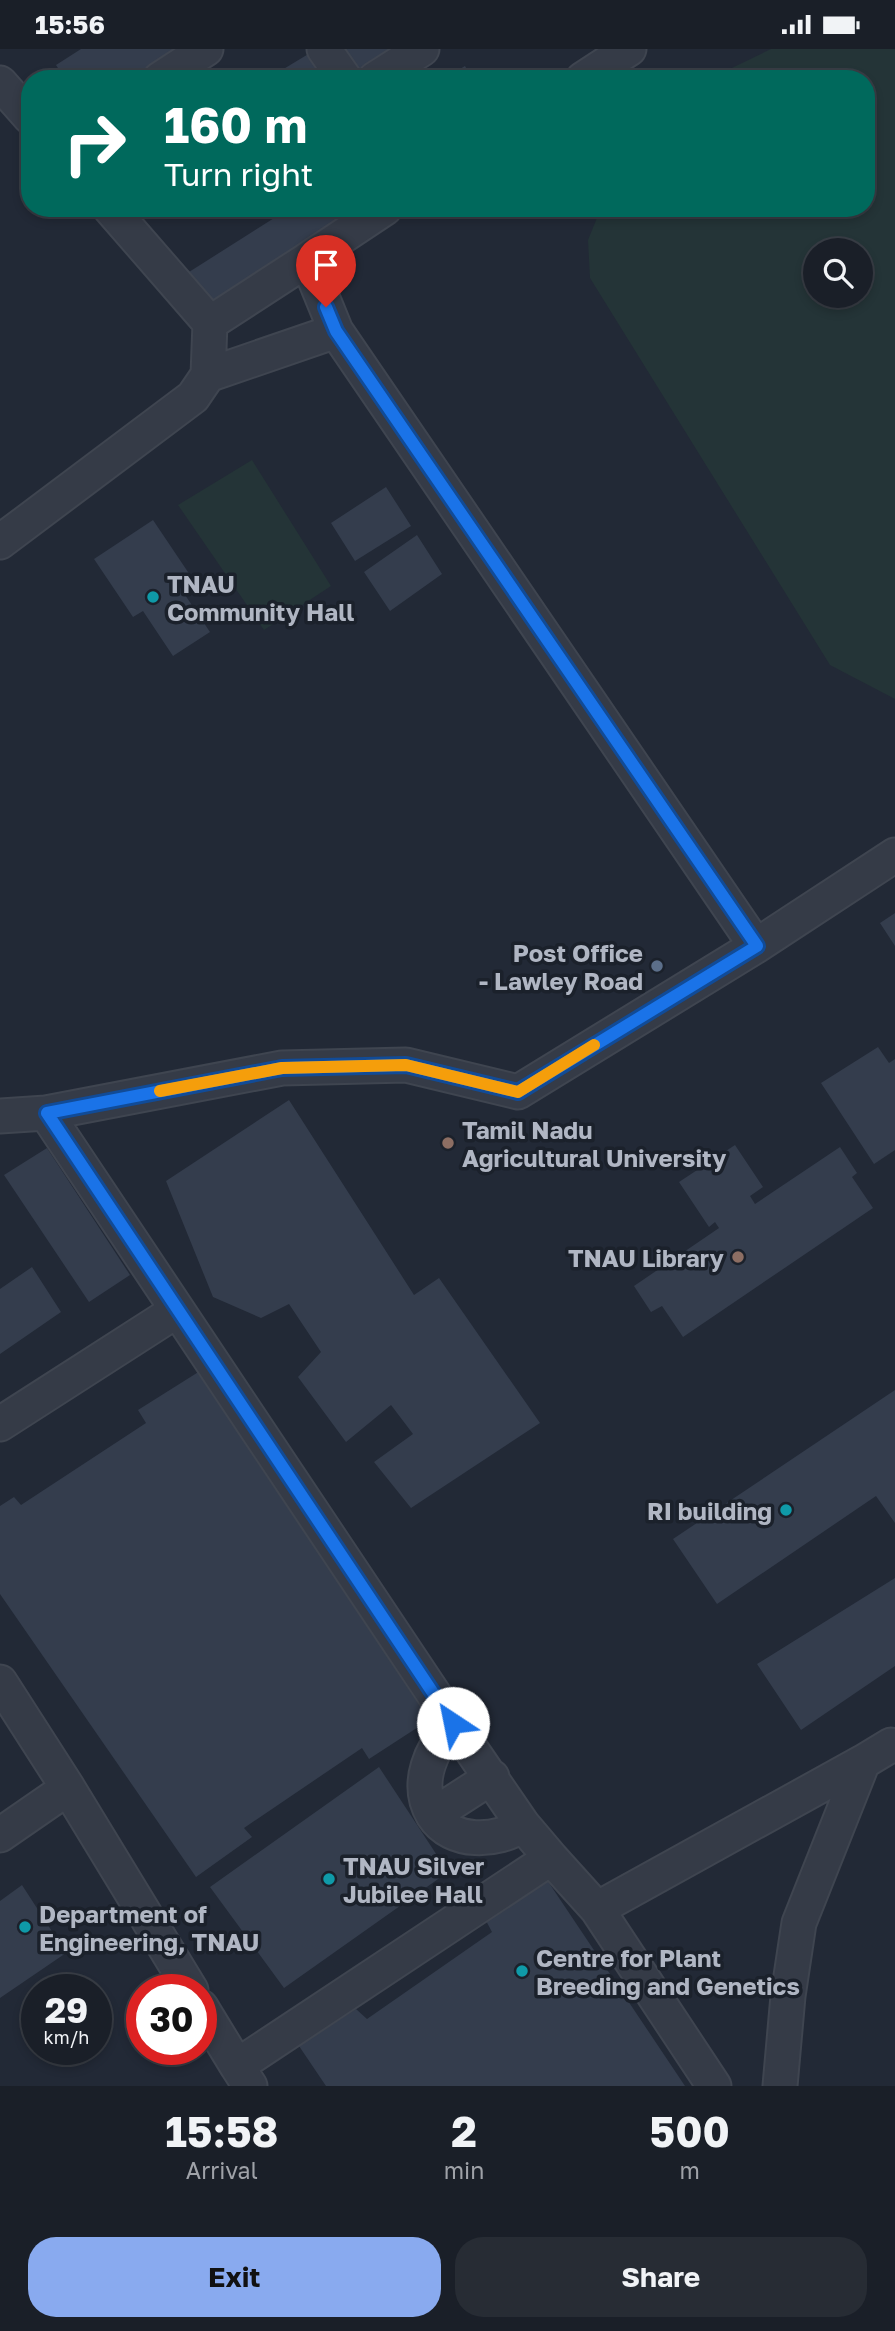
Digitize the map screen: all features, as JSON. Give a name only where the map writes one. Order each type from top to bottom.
[{"type":"street","points":[[174,70],[206,49]]},
{"type":"street","points":[[324,49],[339,70]]},
{"type":"street","points":[[389,70],[422,49]]},
{"type":"street","points":[[594,70],[615,53]]},
{"type":"street","points":[[0,83],[21,107]]},
{"type":"street","points":[[0,542],[193,397],[208,375],[210,323],[118,217]]},
{"type":"street","points":[[210,323],[371,217]]},
{"type":"street","points":[[306,260],[336,331],[757,946]]},
{"type":"street","points":[[208,375],[336,331]]},
{"type":"street","points":[[0,1116],[47,1113],[282,1068],[406,1065],[518,1092],[757,946],[895,855]]},
{"type":"street","points":[[47,1113],[176,1311],[453,1723],[523,1825],[597,1909],[714,2086]]},
{"type":"street","points":[[0,1424],[176,1311]]},
{"type":"street","points":[[0,1682],[181,1974]]},
{"type":"street","points":[[453,1723],[438,1744],[425,1772],[425,1792],[433,1815],[440,1825],[450,1831],[495,1839],[523,1825]]},
{"type":"street","points":[[597,1909],[893,1744]]},
{"type":"street","points":[[780,2086],[788,1996],[799,1923],[863,1762]]},
{"type":"street","points":[[433,1815],[492,1777]]},
{"type":"street","points":[[0,1835],[68,1789]]},
{"type":"street","points":[[217,2033],[244,2076],[551,1858]]},
{"type":"shaded area","points":[[771,49],[895,49],[895,699],[830,665],[590,278],[588,240],[597,217],[875,217],[875,70],[728,70]]},
{"type":"shaded area","points":[[252,460],[331,586],[264,630],[178,505]]},
{"type":"building","points":[[81,49],[177,49],[145,70],[59,70],[56,65]]},
{"type":"building","points":[[336,49],[404,49],[370,70],[349,70]]},
{"type":"building","points":[[315,50],[329,70],[282,70]]},
{"type":"building","points":[[276,217],[349,217],[215,305],[189,272]]},
{"type":"building","points":[[386,487],[411,526],[355,561],[331,523]]},
{"type":"building","name":"TNAU Community Hall","points":[[153,520],[190,575],[177,583],[210,632],[173,656],[143,611],[133,617],[94,559]]},
{"type":"building","points":[[417,535],[442,574],[390,611],[364,572]]},
{"type":"building","points":[[895,913],[895,946],[880,923]]},
{"type":"building","points":[[878,1047],[889,1063],[895,1059],[895,1150],[874,1164],[821,1083]]},
{"type":"building","points":[[289,1100],[414,1295],[439,1278],[540,1423],[411,1508],[374,1462],[413,1434],[391,1405],[346,1442],[298,1377],[321,1352],[289,1304],[261,1318],[213,1297],[166,1181]]},
{"type":"building","name":"TNAU Library","points":[[735,1145],[763,1187],[750,1196],[755,1204],[840,1147],[857,1173],[852,1177],[873,1208],[683,1337],[662,1306],[651,1312],[634,1286],[719,1228],[715,1222],[709,1227],[679,1182]]},
{"type":"building","points":[[47,1148],[130,1275],[89,1302],[4,1175]]},
{"type":"building","points":[[32,1267],[61,1312],[0,1354],[0,1289]]},
{"type":"building","points":[[200,1371],[429,1720],[369,1759],[362,1748],[244,1828],[252,1837],[196,1877],[0,1594],[0,1506],[14,1497],[21,1505],[146,1423],[138,1410]]},
{"type":"building","name":"RI building","points":[[895,1390],[895,1523],[876,1496],[717,1604],[673,1539]]},
{"type":"building","points":[[895,1578],[895,1666],[801,1730],[757,1664]]},
{"type":"building","name":"TNAU Silver Jubilee Hall","points":[[379,1767],[448,1872],[284,1988],[210,1887]]},
{"type":"building","name":"Centre for Plant Breeding and Genetics","points":[[545,1877],[685,2086],[326,2086],[299,2046],[356,2009],[367,2019],[492,1932],[484,1917]]},
{"type":"building","name":"Department of Engineering, TNAU","points":[[22,1885],[66,1953],[35,1974],[21,1974],[21,1984],[0,1998],[0,1901]]},
{"type":"slow traffic","points":[[160,1091],[282,1068],[406,1065],[518,1092],[594,1045]]},
{"type":"place","name":"TNAU Community Hall","points":[[153,597]]},
{"type":"place","name":"Post Office - Lawley Road","points":[[657,966]]},
{"type":"place","name":"Tamil Nadu Agricultural University","points":[[448,1143]]},
{"type":"place","name":"TNAU Library","points":[[738,1257]]},
{"type":"place","name":"RI building","points":[[786,1510]]},
{"type":"place","name":"TNAU Silver Jubilee Hall","points":[[329,1879]]},
{"type":"place","name":"Department of Engineering, TNAU","points":[[25,1927]]},
{"type":"place","name":"Centre for Plant Breeding and Genetics","points":[[522,1971]]},
{"type":"route","points":[[326,307],[336,331],[757,946],[518,1092],[406,1065],[282,1068],[47,1113],[176,1311],[453,1723]]}]
